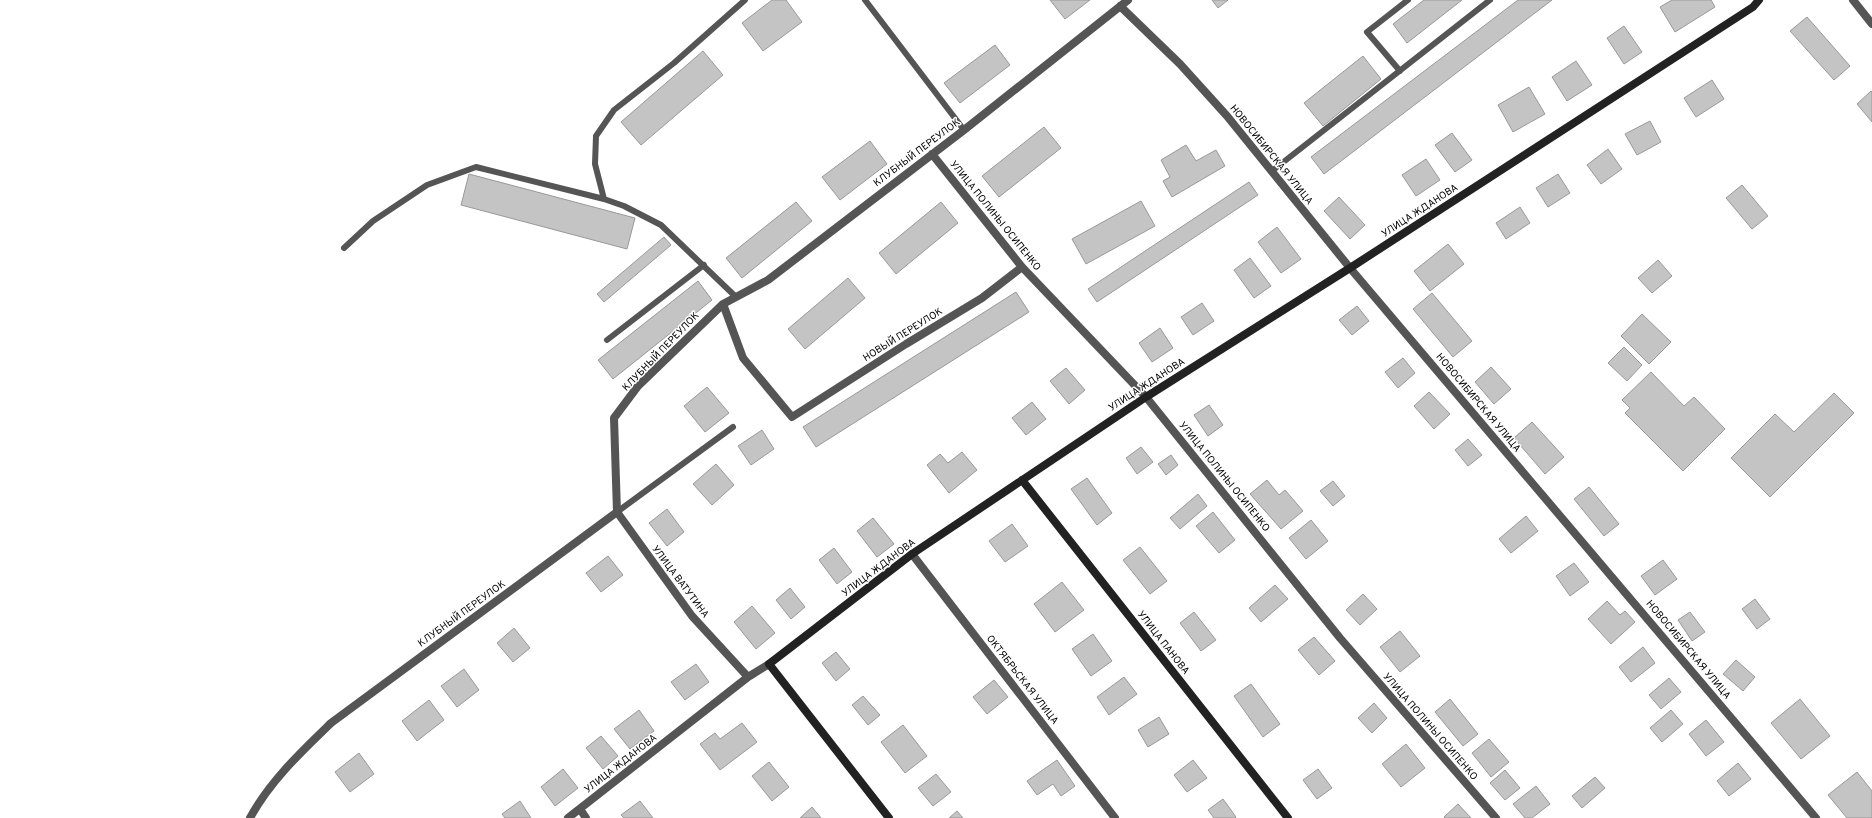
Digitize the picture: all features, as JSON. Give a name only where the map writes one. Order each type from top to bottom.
[{"type":"main road","name":"УЛИЦА ЖДАНОВА","points":[[769,664],[912,554],[1022,480],[1146,397],[1350,268],[1746,11],[1759,0]]},
{"type":"main road","name":"УЛИЦА ПАНОВА","points":[[1022,480],[1288,818]]},
{"type":"main road","points":[[769,664],[889,818]]},
{"type":"street","name":"КЛУБНЫЙ ПЕРЕУЛОК","points":[[250,818],[260,799],[289,764],[331,723],[617,512],[614,418],[638,386],[724,304],[768,280],[964,130],[1128,0]]},
{"type":"street","points":[[1853,0],[1872,24]]},
{"type":"street","name":"НОВОСИБИРСКАЯ УЛИЦА","points":[[1120,6],[1180,64],[1272,171],[1350,268],[1816,818]]},
{"type":"street","name":"УЛИЦА ПОЛИНЫ ОСИПЕНКО","points":[[932,154],[1022,267],[1146,397],[1340,638],[1496,818]]},
{"type":"street","name":"НОВЫЙ ПЕРЕУЛОК","points":[[724,304],[743,358],[792,417],[906,344],[982,298],[1022,267]]},
{"type":"street","name":"УЛИЦА ВАТУТИНА","points":[[617,512],[692,616],[748,677]]},
{"type":"street","name":"ОКТЯБРЬСКАЯ УЛИЦА","points":[[912,554],[1116,818]]},
{"type":"street","name":"УЛИЦА ЖДАНОВА","points":[[568,818],[748,677],[769,664]]},
{"type":"street","points":[[580,809],[586,818]]},
{"type":"lane","points":[[604,199],[595,164],[596,136],[614,110],[674,63],[745,0]]},
{"type":"lane","points":[[865,0],[964,130]]},
{"type":"lane","points":[[1400,70],[1367,32],[1408,0]]},
{"type":"lane","points":[[1272,171],[1490,0]]},
{"type":"lane","points":[[344,248],[373,221],[427,185],[476,167],[604,199],[624,206],[661,225],[736,297]]},
{"type":"lane","points":[[607,340],[704,265]]},
{"type":"lane","points":[[617,512],[734,427]]},
{"type":"building","points":[[772,0],[786,0],[802,22],[763,51],[742,23]]},
{"type":"building","points":[[1050,0],[1090,0],[1065,19]]},
{"type":"building","points":[[1212,0],[1228,0],[1218,8]]},
{"type":"building","points":[[1424,0],[1462,0],[1407,43],[1393,24]]},
{"type":"building","points":[[1518,0],[1552,0],[1324,174],[1311,157]]},
{"type":"building","points":[[1672,0],[1711,0],[1715,7],[1675,32],[1660,7]]},
{"type":"building","points":[[1807,17],[1850,66],[1834,80],[1790,31]]},
{"type":"building","points":[[1624,26],[1642,52],[1624,64],[1607,38]]},
{"type":"building","points":[[995,45],[1010,65],[960,103],[944,83]]},
{"type":"building","points":[[703,51],[723,75],[641,145],[621,122]]},
{"type":"building","points":[[1363,56],[1381,79],[1323,126],[1304,103]]},
{"type":"building","points":[[1576,61],[1592,85],[1567,101],[1552,77]]},
{"type":"building","points":[[1712,80],[1724,99],[1696,117],[1684,98]]},
{"type":"building","points":[[1529,87],[1545,114],[1513,132],[1498,105]]},
{"type":"building","points":[[1871,91],[1872,92],[1872,122],[1857,104]]},
{"type":"building","points":[[1650,121],[1661,142],[1637,155],[1625,134]]},
{"type":"building","points":[[1044,127],[1061,148],[999,197],[982,176]]},
{"type":"building","points":[[1452,133],[1472,160],[1455,172],[1435,145]]},
{"type":"building","points":[[870,141],[887,164],[840,200],[822,177]]},
{"type":"building","points":[[1186,145],[1196,161],[1216,150],[1225,166],[1172,197],[1163,181],[1170,177],[1161,160]]},
{"type":"building","points":[[1608,149],[1622,169],[1601,184],[1587,165]]},
{"type":"building","points":[[1426,159],[1440,180],[1416,196],[1402,175]]},
{"type":"building","points":[[469,174],[635,218],[627,249],[461,205]]},
{"type":"building","points":[[1558,174],[1570,193],[1548,207],[1536,188]]},
{"type":"building","points":[[1249,182],[1258,195],[1097,302],[1088,289]]},
{"type":"building","points":[[1742,185],[1768,216],[1752,229],[1726,198]]},
{"type":"building","points":[[1339,197],[1365,225],[1350,239],[1324,211]]},
{"type":"building","points":[[1141,201],[1155,226],[1086,264],[1072,239]]},
{"type":"building","points":[[796,202],[812,221],[742,278],[726,258]]},
{"type":"building","points":[[941,202],[958,223],[896,274],[879,253]]},
{"type":"building","points":[[1520,207],[1530,223],[1506,239],[1496,223]]},
{"type":"building","points":[[1277,227],[1301,259],[1281,273],[1258,242]]},
{"type":"building","points":[[664,237],[671,245],[604,302],[597,294]]},
{"type":"building","points":[[1448,244],[1464,264],[1430,291],[1414,271]]},
{"type":"building","points":[[1250,258],[1271,286],[1254,298],[1234,270]]},
{"type":"building","points":[[1658,260],[1672,276],[1652,293],[1638,278]]},
{"type":"building","points":[[848,278],[865,298],[805,349],[788,329]]},
{"type":"building","points":[[698,281],[712,300],[613,379],[598,360]]},
{"type":"building","points":[[1016,292],[1029,312],[816,447],[803,427]]},
{"type":"building","points":[[1432,293],[1472,341],[1453,357],[1413,309]]},
{"type":"building","points":[[1202,303],[1214,321],[1193,335],[1181,317]]},
{"type":"building","points":[[1357,306],[1369,321],[1352,335],[1339,320]]},
{"type":"building","points":[[1642,314],[1671,342],[1649,364],[1621,336]]},
{"type":"building","points":[[1160,328],[1173,348],[1152,362],[1139,343]]},
{"type":"building","points":[[1624,347],[1642,365],[1627,381],[1608,363]]},
{"type":"building","points":[[1403,358],[1415,373],[1398,388],[1385,372]]},
{"type":"building","points":[[1491,367],[1511,389],[1494,404],[1475,382]]},
{"type":"building","points":[[1066,368],[1085,390],[1069,404],[1050,381]]},
{"type":"building","points":[[1651,372],[1684,406],[1694,397],[1725,429],[1683,471],[1625,413],[1630,408],[1622,400]]},
{"type":"building","points":[[707,387],[729,413],[705,432],[684,406]]},
{"type":"building","points":[[1429,392],[1450,414],[1434,429],[1414,406]]},
{"type":"building","points":[[1834,393],[1854,413],[1770,497],[1731,458],[1775,414],[1794,432]]},
{"type":"building","points":[[1032,402],[1046,419],[1026,435],[1012,418]]},
{"type":"building","points":[[1209,405],[1223,425],[1208,436],[1194,415]]},
{"type":"building","points":[[1532,422],[1564,457],[1545,474],[1514,438]]},
{"type":"building","points":[[762,430],[774,449],[751,465],[738,446]]},
{"type":"building","points":[[1468,439],[1482,455],[1468,466],[1455,450]]},
{"type":"building","points":[[1141,447],[1153,462],[1137,474],[1126,458]]},
{"type":"building","points":[[962,452],[977,470],[949,493],[927,465],[940,454],[948,463]]},
{"type":"building","points":[[1171,455],[1178,465],[1166,475],[1158,464]]},
{"type":"building","points":[[716,464],[734,485],[712,505],[693,484]]},
{"type":"building","points":[[1087,478],[1112,513],[1097,525],[1071,489]]},
{"type":"building","points":[[1267,480],[1279,495],[1285,490],[1303,511],[1281,529],[1250,494]]},
{"type":"building","points":[[1333,481],[1345,496],[1333,506],[1320,491]]},
{"type":"building","points":[[1589,487],[1619,524],[1604,536],[1574,499]]},
{"type":"building","points":[[1198,494],[1207,506],[1180,529],[1170,518]]},
{"type":"building","points":[[667,509],[684,532],[667,546],[649,523]]},
{"type":"building","points":[[1213,512],[1235,540],[1219,553],[1196,526]]},
{"type":"building","points":[[1526,516],[1538,531],[1511,553],[1499,539]]},
{"type":"building","points":[[873,518],[894,544],[877,557],[857,531]]},
{"type":"building","points":[[1311,520],[1328,541],[1306,559],[1289,538]]},
{"type":"building","points":[[1012,524],[1028,546],[1005,562],[989,541]]},
{"type":"building","points":[[1140,547],[1167,581],[1150,594],[1123,560]]},
{"type":"building","points":[[834,548],[852,572],[837,584],[819,560]]},
{"type":"building","points":[[608,556],[623,575],[601,592],[586,573]]},
{"type":"building","points":[[1663,560],[1677,579],[1655,595],[1641,576]]},
{"type":"building","points":[[1574,563],[1589,582],[1570,596],[1556,576]]},
{"type":"building","points":[[1062,582],[1084,610],[1055,632],[1034,604]]},
{"type":"building","points":[[1275,585],[1288,599],[1261,622],[1249,608]]},
{"type":"building","points":[[790,588],[805,607],[791,619],[776,600]]},
{"type":"building","points":[[1363,594],[1377,609],[1360,625],[1346,610]]},
{"type":"building","points":[[1755,599],[1770,619],[1757,629],[1742,609]]},
{"type":"building","points":[[1607,601],[1620,615],[1625,611],[1635,622],[1611,644],[1588,619]]},
{"type":"building","points":[[752,606],[775,633],[756,649],[734,622]]},
{"type":"building","points":[[1194,612],[1216,640],[1201,651],[1180,623]]},
{"type":"building","points":[[1690,612],[1705,632],[1692,641],[1678,620]]},
{"type":"building","points":[[514,628],[530,648],[513,662],[497,643]]},
{"type":"building","points":[[1400,631],[1420,656],[1400,672],[1380,647]]},
{"type":"building","points":[[1093,634],[1112,661],[1091,676],[1072,649]]},
{"type":"building","points":[[1314,637],[1335,661],[1319,675],[1298,650]]},
{"type":"building","points":[[1643,647],[1655,663],[1631,682],[1619,667]]},
{"type":"building","points":[[836,652],[850,669],[836,681],[822,663]]},
{"type":"building","points":[[1736,660],[1755,677],[1743,691],[1723,674]]},
{"type":"building","points":[[696,664],[709,682],[685,700],[671,682]]},
{"type":"building","points":[[464,669],[479,690],[457,707],[441,686]]},
{"type":"building","points":[[1124,677],[1137,694],[1109,715],[1097,697]]},
{"type":"building","points":[[1669,678],[1681,692],[1661,709],[1649,695]]},
{"type":"building","points":[[994,680],[1008,697],[987,714],[973,697]]},
{"type":"building","points":[[1251,684],[1280,724],[1263,737],[1234,696]]},
{"type":"building","points":[[863,696],[880,715],[868,725],[852,705]]},
{"type":"building","points":[[1450,699],[1478,734],[1463,746],[1435,712]]},
{"type":"building","points":[[1800,699],[1830,736],[1801,759],[1771,723]]},
{"type":"building","points":[[429,700],[444,720],[417,741],[402,721]]},
{"type":"building","points":[[1374,703],[1387,718],[1372,733],[1358,718]]},
{"type":"building","points":[[639,710],[654,731],[630,749],[614,729]]},
{"type":"building","points":[[1671,710],[1683,724],[1662,742],[1650,728]]},
{"type":"building","points":[[1159,717],[1169,734],[1148,747],[1138,730]]},
{"type":"building","points":[[1706,720],[1724,742],[1706,756],[1689,734]]},
{"type":"building","points":[[742,723],[757,742],[720,770],[700,744],[715,733],[720,739]]},
{"type":"building","points":[[903,725],[927,756],[905,773],[881,742]]},
{"type":"building","points":[[601,736],[618,756],[603,769],[586,748]]},
{"type":"building","points":[[1489,739],[1509,762],[1491,777],[1472,753]]},
{"type":"building","points":[[1406,744],[1425,768],[1401,787],[1382,764]]},
{"type":"building","points":[[359,753],[374,774],[350,792],[335,772]]},
{"type":"building","points":[[1057,760],[1075,786],[1061,796],[1053,784],[1037,795],[1027,781]]},
{"type":"building","points":[[1193,760],[1207,778],[1187,792],[1174,775]]},
{"type":"building","points":[[769,762],[789,787],[772,801],[752,776]]},
{"type":"building","points":[[1738,763],[1751,779],[1729,796],[1717,781]]},
{"type":"building","points":[[563,769],[578,788],[555,806],[541,787]]},
{"type":"building","points":[[1318,769],[1332,788],[1317,799],[1303,780]]},
{"type":"building","points":[[1505,770],[1520,788],[1505,800],[1490,783]]},
{"type":"building","points":[[1857,772],[1872,791],[1872,818],[1847,818],[1828,795]]},
{"type":"building","points":[[936,774],[951,792],[933,806],[918,788]]},
{"type":"building","points":[[1595,777],[1605,788],[1582,808],[1572,796]]},
{"type":"building","points":[[1536,786],[1550,804],[1532,818],[1525,818],[1513,804]]},
{"type":"building","points":[[1223,799],[1236,817],[1235,818],[1214,818],[1208,810]]},
{"type":"building","points":[[520,801],[531,818],[505,818],[502,814]]},
{"type":"building","points":[[640,801],[653,818],[624,818],[621,815]]},
{"type":"building","points":[[1458,804],[1471,818],[1444,817]]},
{"type":"building","points":[[812,807],[821,818],[800,818]]},
{"type":"building","points":[[957,811],[963,818],[949,818]]}]
